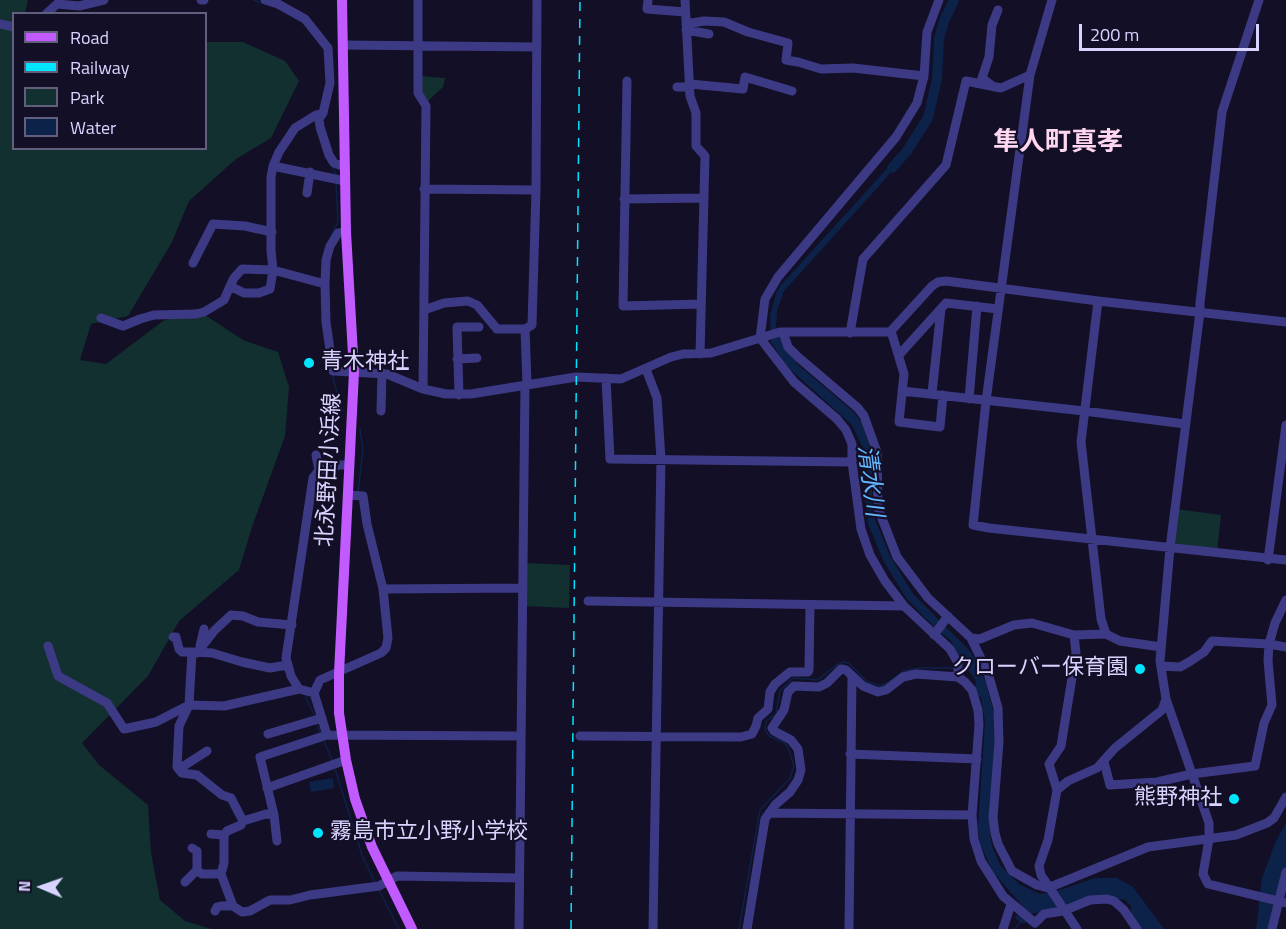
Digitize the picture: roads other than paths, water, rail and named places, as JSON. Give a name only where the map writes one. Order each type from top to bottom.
[{"type":"main road","name":"北永野田小浜線","points":[[342,0],[345,167],[339,179],[346,232],[354,372],[350,465],[355,496],[339,672],[342,734],[338,761],[372,847],[380,884],[412,929]]},
{"type":"street","points":[[48,12],[57,4],[79,6],[104,0]]},
{"type":"street","points":[[265,0],[279,2],[305,19],[328,48],[330,83],[320,114],[320,127],[329,155],[334,163],[345,167]]},
{"type":"street","points":[[418,0],[418,93],[426,106],[423,389]]},
{"type":"street","points":[[424,310],[444,303],[468,301],[477,305],[497,328],[525,329],[532,325],[536,190],[537,0]]},
{"type":"street","points":[[648,0],[648,9],[685,12]]},
{"type":"street","points":[[685,0],[690,96],[696,113],[696,146],[705,156],[700,354]]},
{"type":"street","points":[[939,0],[927,32],[924,76],[917,103],[896,136],[778,277],[765,299],[762,338],[794,382],[837,419],[846,430],[852,444],[852,462],[861,529],[867,546],[885,581],[904,606],[950,649],[958,663],[958,677]]},
{"type":"street","points":[[1052,0],[1030,75],[986,401],[973,525],[1286,561]]},
{"type":"street","points":[[1259,0],[1222,112],[1200,312],[1170,548],[1161,666],[1166,699],[1209,823],[1209,839],[1203,874],[1208,884],[1282,903]]},
{"type":"street","points":[[996,88],[982,78],[989,57],[992,25],[998,10]]},
{"type":"street","points":[[686,27],[704,21],[724,22],[747,32],[788,43],[786,60],[821,69],[853,68],[924,76]]},
{"type":"street","points":[[686,27],[709,34]]},
{"type":"street","points":[[343,45],[537,47]]},
{"type":"street","points":[[331,72],[344,70]]},
{"type":"street","points":[[850,333],[863,258],[946,165],[966,81],[996,88],[1030,75]]},
{"type":"street","points":[[677,87],[690,85],[743,94],[745,78],[792,91]]},
{"type":"street","points":[[627,81],[623,306],[701,304]]},
{"type":"street","points":[[230,286],[244,293],[260,293],[270,289],[273,270],[271,177],[273,166],[279,152],[295,128],[320,114]]},
{"type":"street","points":[[273,166],[339,179]]},
{"type":"street","points":[[307,193],[310,172]]},
{"type":"street","points":[[424,189],[536,190]]},
{"type":"street","points":[[624,199],[703,198]]},
{"type":"street","points":[[193,263],[213,224],[245,226],[272,232]]},
{"type":"street","points":[[346,232],[338,233],[330,246],[322,284],[333,371],[382,373],[440,394],[459,395],[576,376],[621,379],[671,357],[721,351],[781,332],[891,332],[932,286],[946,281],[1286,322]]},
{"type":"street","points":[[100,318],[123,326],[140,318],[154,315],[204,312],[224,300],[230,286],[242,269],[273,270],[322,284]]},
{"type":"street","points":[[1098,301],[1081,442],[1101,619],[1106,634]]},
{"type":"street","points":[[899,355],[946,303],[998,309]]},
{"type":"street","points":[[969,399],[977,306]]},
{"type":"street","points":[[932,393],[941,309]]},
{"type":"street","points":[[459,395],[458,327],[479,327]]},
{"type":"street","points":[[519,929],[525,329]]},
{"type":"street","points":[[781,332],[788,347],[858,408],[864,416],[876,452],[878,507],[897,557],[928,598],[970,638],[988,673],[999,708],[999,754],[993,818],[998,844],[1012,871],[1037,885],[1048,888],[1148,848],[1236,835],[1274,818],[1283,808],[1286,797]]},
{"type":"street","points":[[891,332],[904,374],[898,422],[940,427],[943,395]]},
{"type":"street","points":[[457,359],[477,358]]},
{"type":"street","points":[[646,369],[657,398],[661,459],[653,929]]},
{"type":"street","points":[[381,411],[382,373]]},
{"type":"street","points":[[606,378],[610,459],[852,462]]},
{"type":"street","points":[[902,391],[1185,424]]},
{"type":"street","points":[[1268,560],[1286,425]]},
{"type":"street","points":[[316,455],[319,470]]},
{"type":"street","points":[[323,736],[306,691],[287,664],[313,478],[319,470],[350,465]]},
{"type":"street","points":[[48,646],[58,676],[107,703],[124,729],[156,722],[189,705],[224,706],[306,691],[320,680],[381,653],[386,648],[388,630],[383,589],[367,524],[355,496]]},
{"type":"street","points":[[383,589],[523,588]]},
{"type":"street","points":[[1104,762],[1110,785],[1157,782],[1192,774],[1256,766],[1264,723],[1272,705],[1268,661],[1269,644],[1275,623],[1286,600]]},
{"type":"street","points":[[588,601],[904,606]]},
{"type":"street","points":[[580,736],[741,737],[752,734],[758,718],[768,710],[770,692],[775,684],[790,672],[808,672],[809,670],[810,605]]},
{"type":"street","points":[[196,652],[231,615],[243,616],[258,622],[291,625]]},
{"type":"street","points":[[934,635],[948,616]]},
{"type":"street","points":[[970,638],[980,639],[1014,625],[1032,623],[1074,635],[1106,634],[1120,641],[1161,647]]},
{"type":"street","points":[[204,628],[196,652],[189,705],[179,726],[177,767],[182,772],[197,775],[222,795],[231,798],[243,822]]},
{"type":"street","points":[[1074,635],[1076,653],[1061,746],[1048,764],[1057,790],[1048,840],[1039,866],[1048,888],[1077,929]]},
{"type":"street","points":[[172,637],[176,637],[182,652],[212,653],[270,668],[287,664]]},
{"type":"street","points":[[1161,666],[1180,667],[1204,652],[1212,641],[1286,647]]},
{"type":"street","points":[[747,929],[765,819],[790,792],[801,770],[798,749],[791,740],[772,728],[784,710],[788,692],[799,685],[819,687],[827,683],[841,669],[846,670],[870,690],[878,692],[886,690],[903,677],[910,675],[958,677],[972,690],[978,710],[977,759],[972,814],[974,839],[981,861],[1003,896],[1035,923],[1044,914],[1063,911],[1090,900],[1107,899],[1114,901],[1124,910],[1137,929]]},
{"type":"street","points":[[849,929],[852,677]]},
{"type":"street","points":[[1057,790],[1068,781],[1097,768],[1115,748],[1162,710],[1166,699]]},
{"type":"street","points":[[268,734],[318,720]]},
{"type":"street","points":[[277,841],[274,816],[260,757],[323,736],[342,734],[520,736]]},
{"type":"street","points":[[179,769],[198,759],[207,751]]},
{"type":"street","points":[[850,754],[977,759]]},
{"type":"street","points":[[267,788],[338,761]]},
{"type":"street","points":[[769,813],[972,814]]},
{"type":"street","points":[[274,816],[267,814],[243,822],[224,835],[224,863],[221,874],[234,906],[242,912],[250,911],[276,899],[291,900],[380,884],[397,876],[519,878]]},
{"type":"street","points":[[211,834],[224,835]]},
{"type":"street","points":[[185,882],[197,870],[197,851],[192,848]]},
{"type":"street","points":[[197,870],[202,874],[221,874]]},
{"type":"street","points":[[1272,929],[1282,903],[1286,872]]},
{"type":"street","points":[[215,911],[217,907],[234,906]]},
{"type":"street","points":[[1002,929],[1015,907]]},
{"type":"water","points":[[900,159],[887,177],[784,291],[777,311],[776,327],[781,340],[797,364],[854,412],[862,423],[872,454],[872,504],[875,519],[890,556],[913,594],[968,649],[985,680],[996,721],[990,834],[1000,865],[1019,884],[1040,894],[1095,878],[1117,878],[1133,887],[1164,929],[1141,929],[1131,914],[1131,906],[1125,900],[1113,898],[1035,913],[1025,923],[1015,918],[1021,909],[1021,904],[992,871],[980,843],[978,828],[985,722],[981,697],[977,695],[975,689],[976,682],[950,640],[906,598],[884,562],[868,524],[863,448],[852,425],[792,371],[771,342],[770,316],[776,293],[781,285],[892,163]]},
{"type":"water","points":[[333,778],[334,788],[311,792],[309,782]]},
{"type":"water","points":[[1286,823],[1286,866],[1270,929],[1256,929],[1262,878],[1276,841]]},
{"type":"waterway","points":[[254,0],[262,3]]},
{"type":"waterway","name":"清水川","points":[[892,168],[907,151],[928,118],[937,79],[939,39],[954,0]]},
{"type":"waterway","points":[[332,166],[336,175]]},
{"type":"waterway","points":[[331,236],[338,222],[336,183]]},
{"type":"waterway","points":[[332,374],[342,411]]},
{"type":"waterway","points":[[358,492],[363,450],[360,429]]},
{"type":"waterway","points":[[739,929],[760,810],[790,778],[794,766],[788,747],[783,742],[769,736],[765,730],[766,721],[776,714],[780,691],[793,678],[818,680],[843,662],[849,663],[866,681],[880,686],[904,671],[919,668],[954,668]]},
{"type":"waterway","points":[[307,695],[306,698],[315,717]]},
{"type":"waterway","points":[[317,725],[321,734]]},
{"type":"waterway","points":[[324,741],[333,762]]},
{"type":"waterway","points":[[335,769],[362,855],[375,883]]},
{"type":"waterway","points":[[379,890],[399,929]]},
{"type":"waterway","points":[[1015,929],[1020,922]]},
{"type":"railway","points":[[571,929],[580,0]]},
{"type":"place","name":"青木神社","points":[[309,363]]},
{"type":"place","name":"クローバー保育園","points":[[1140,669]]},
{"type":"place","name":"熊野神社","points":[[1234,799]]},
{"type":"place","name":"霧島市立小野小学校","points":[[318,833]]},
{"type":"district","name":"隼人町真孝","points":[[1058,144]]}]
